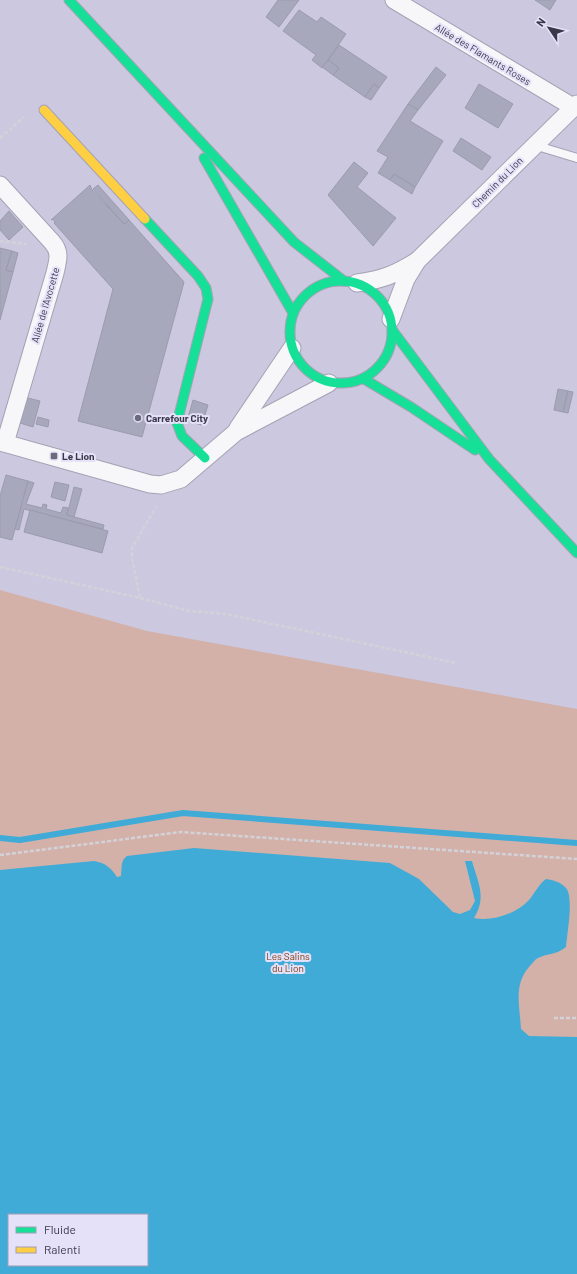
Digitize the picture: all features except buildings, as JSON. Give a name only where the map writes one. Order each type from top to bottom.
[{"type":"main road","points":[[69,0],[294,242],[351,282],[369,289],[379,297],[392,325],[489,459],[577,553]]},
{"type":"main road","points":[[44,110],[198,276],[206,288],[208,299],[177,423],[182,436],[205,458]]},
{"type":"main road","points":[[188,129],[258,255],[293,313]]},
{"type":"main road","points":[[351,282],[328,282],[313,289],[302,299],[293,313],[290,331],[292,348],[300,364],[313,376],[329,383],[346,384],[364,379],[376,370],[385,359],[391,346],[392,325]]},
{"type":"main road","points":[[364,379],[411,407],[489,459]]},
{"type":"street","name":"Allée des Flamants Roses","points":[[394,0],[575,105]]},
{"type":"street","name":"Chemin du Lion","points":[[351,282],[377,281],[396,274],[417,261],[575,105]]},
{"type":"street","name":"Allée de l'Avocette","points":[[0,185],[57,247],[59,256],[56,273],[3,443]]},
{"type":"street","name":"Chemin du Lion","points":[[392,325],[406,279],[417,261]]},
{"type":"street","points":[[236,432],[292,348]]},
{"type":"street","points":[[3,443],[150,484],[161,485],[181,479],[236,432],[329,383]]},
{"type":"lane","points":[[534,145],[577,158]]},
{"type":"path","points":[[0,138],[39,104],[44,110]]},
{"type":"path","points":[[140,598],[132,558],[132,548],[156,507]]},
{"type":"path","points":[[0,567],[140,598],[189,611],[234,616],[456,663]]},
{"type":"path","points":[[0,855],[181,832],[577,859]]},
{"type":"path","points":[[554,1018],[577,1018]]},
{"type":"green space","name":"Les Salins du Lion","points":[[0,590],[147,631],[577,709],[577,1274],[0,1274]]},
{"type":"water","name":"Les Salins du Lion","points":[[194,848],[390,863],[419,879],[453,912],[460,914],[470,910],[475,901],[465,861],[472,861],[479,883],[481,897],[478,910],[474,918],[481,919],[503,916],[524,905],[546,879],[562,884],[566,888],[570,899],[566,947],[538,958],[529,967],[521,981],[519,989],[519,1005],[521,1029],[529,1036],[577,1037],[577,1274],[0,1274],[0,870],[94,861],[108,866],[117,877],[121,876],[122,862],[127,856]]},
{"type":"waterway","points":[[0,838],[20,840],[183,813],[577,843]]},
{"type":"traffic: fast","points":[[69,0],[294,242],[344,281]]},
{"type":"traffic: fast","points":[[204,158],[293,313]]},
{"type":"traffic: fast","points":[[145,219],[198,276],[206,288],[208,299],[177,423],[182,436],[205,458]]},
{"type":"traffic: fast","points":[[341,281],[361,285],[369,289],[377,296],[384,304],[388,312],[392,332],[388,352],[384,360],[377,368],[369,375],[361,379],[341,383],[321,379],[313,375],[305,368],[298,360],[294,352],[290,332],[294,312],[298,304],[305,296],[313,289],[321,285],[341,281]]},
{"type":"traffic: fast","points":[[393,331],[489,459],[577,553]]},
{"type":"traffic: fast","points":[[364,379],[411,407],[475,450]]},
{"type":"traffic: slow","points":[[44,110],[145,219]]},
{"type":"place","name":"Carrefour City","points":[[138,418]]},
{"type":"place","name":"Le Lion","points":[[54,456]]}]
